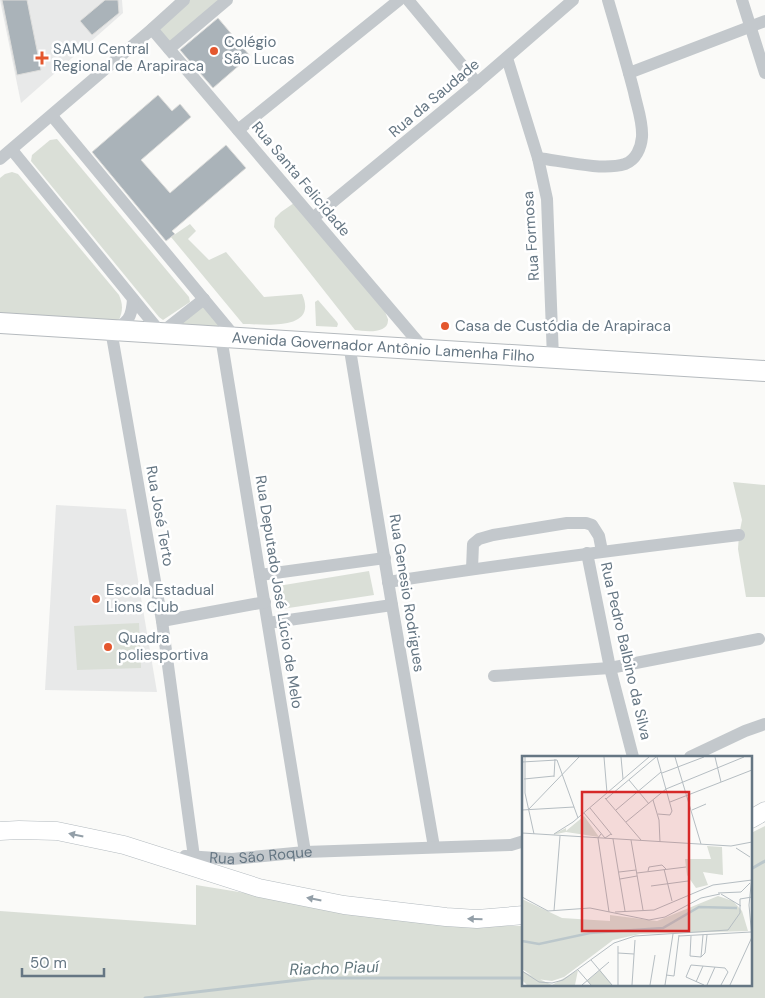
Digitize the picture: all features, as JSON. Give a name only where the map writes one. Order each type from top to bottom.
[{"type":"main road","name":"Avenida Governador Antônio Lamenha Filho","points":[[0,323],[765,371]]},
{"type":"main road","points":[[752,818],[765,811]]},
{"type":"main road","name":"Rua São Roque","points":[[0,831],[57,831],[124,845]]},
{"type":"main road","points":[[124,845],[259,888],[344,905],[477,919],[522,915]]},
{"type":"street","points":[[169,49],[227,0]]},
{"type":"street","points":[[238,130],[398,0]]},
{"type":"street","points":[[408,0],[477,83]]},
{"type":"street","name":"Rua da Saudade","points":[[313,218],[507,58],[573,0]]},
{"type":"street","points":[[538,158],[602,167],[626,164],[634,158],[639,150],[642,138],[642,123],[608,0]]},
{"type":"street","points":[[742,0],[765,73]]},
{"type":"street","points":[[0,159],[152,29],[179,2]]},
{"type":"street","points":[[629,72],[765,21]]},
{"type":"street","name":"Rua Santa Felicidade","points":[[152,29],[424,349]]},
{"type":"street","name":"Rua Formosa","points":[[507,58],[538,158],[547,199],[553,358]]},
{"type":"street","points":[[52,116],[204,299],[228,337]]},
{"type":"street","points":[[12,150],[162,333],[204,299]]},
{"type":"street","points":[[110,330],[127,321],[131,315],[133,298]]},
{"type":"street","name":"Rua José Terto","points":[[110,330],[162,621],[194,857]]},
{"type":"street","name":"Rua Deputado José Lúcio de Melo","points":[[228,337],[260,575],[305,852]]},
{"type":"street","name":"Rua Genesio Rodrigues","points":[[349,344],[434,847]]},
{"type":"street","points":[[472,569],[473,544],[479,539],[567,523],[586,523],[592,525],[599,536],[602,551]]},
{"type":"street","points":[[388,582],[587,553],[739,535]]},
{"type":"street","name":"Rua Pedro Balbino da Silva","points":[[587,553],[610,668],[634,756]]},
{"type":"street","points":[[260,575],[385,558]]},
{"type":"street","points":[[162,621],[265,602]]},
{"type":"street","points":[[268,623],[392,605]]},
{"type":"street","points":[[494,676],[610,668],[759,639]]},
{"type":"street","points":[[692,756],[745,731],[765,724]]},
{"type":"street","name":"Rua São Roque","points":[[124,845],[194,857],[232,859],[305,852],[511,845],[522,842]]},
{"type":"shaded area","name":"SAMU Central Regional de Arapiraca","points":[[0,0],[122,0],[123,13],[21,103]]},
{"type":"shaded area","points":[[184,0],[227,0],[169,49],[152,29]]},
{"type":"shaded area","points":[[57,139],[189,297],[190,302],[163,320],[159,317],[31,161],[32,155],[50,140]]},
{"type":"shaded area","points":[[12,172],[18,174],[119,295],[122,308],[119,320],[112,322],[0,313],[0,178]]},
{"type":"shaded area","points":[[294,203],[385,311],[388,319],[385,328],[375,331],[355,330],[274,227],[275,218]]},
{"type":"shaded area","points":[[190,224],[196,231],[188,239],[209,260],[226,252],[264,297],[302,294],[305,306],[303,315],[296,320],[275,325],[243,324],[171,237]]},
{"type":"shaded area","points":[[204,299],[236,338],[162,333]]},
{"type":"shaded area","points":[[318,300],[337,322],[337,327],[316,326],[315,302]]},
{"type":"shaded area","points":[[733,482],[765,485],[765,597],[746,597],[738,549],[742,520]]},
{"type":"shaded area","name":"Escola Estadual Lions Club","points":[[56,505],[126,509],[157,692],[45,690]]},
{"type":"shaded area","points":[[369,571],[374,595],[282,609],[278,586]]},
{"type":"shaded area","name":"Quadra poliesportiva","points":[[139,623],[141,668],[77,670],[74,626]]},
{"type":"shaded area","points":[[765,826],[765,998],[0,998],[0,911],[196,925],[196,885],[446,926],[522,926],[522,986],[752,986],[752,832]]},
{"type":"building","points":[[2,0],[27,0],[41,70],[17,75]]},
{"type":"building","points":[[105,0],[118,0],[119,13],[92,35],[80,21]]},
{"type":"building","name":"Colégio São Lucas","points":[[218,18],[250,56],[213,88],[180,50]]},
{"type":"building","points":[[158,95],[172,111],[180,104],[191,117],[141,160],[170,193],[226,145],[246,168],[172,231],[175,234],[166,241],[92,152]]},
{"type":"waterway","name":"Riacho Piauí","points":[[752,868],[765,861]]},
{"type":"waterway","name":"Riacho Piauí","points":[[145,998],[316,978],[522,978]]},
{"type":"place","name":"Colégio São Lucas","points":[[214,51]]},
{"type":"place","name":"SAMU Central Regional de Arapiraca","points":[[42,58]]},
{"type":"place","name":"Casa de Custódia de Arapiraca","points":[[445,326]]},
{"type":"place","name":"Escola Estadual Lions Club","points":[[96,599]]},
{"type":"place","name":"Quadra poliesportiva","points":[[108,647]]}]
